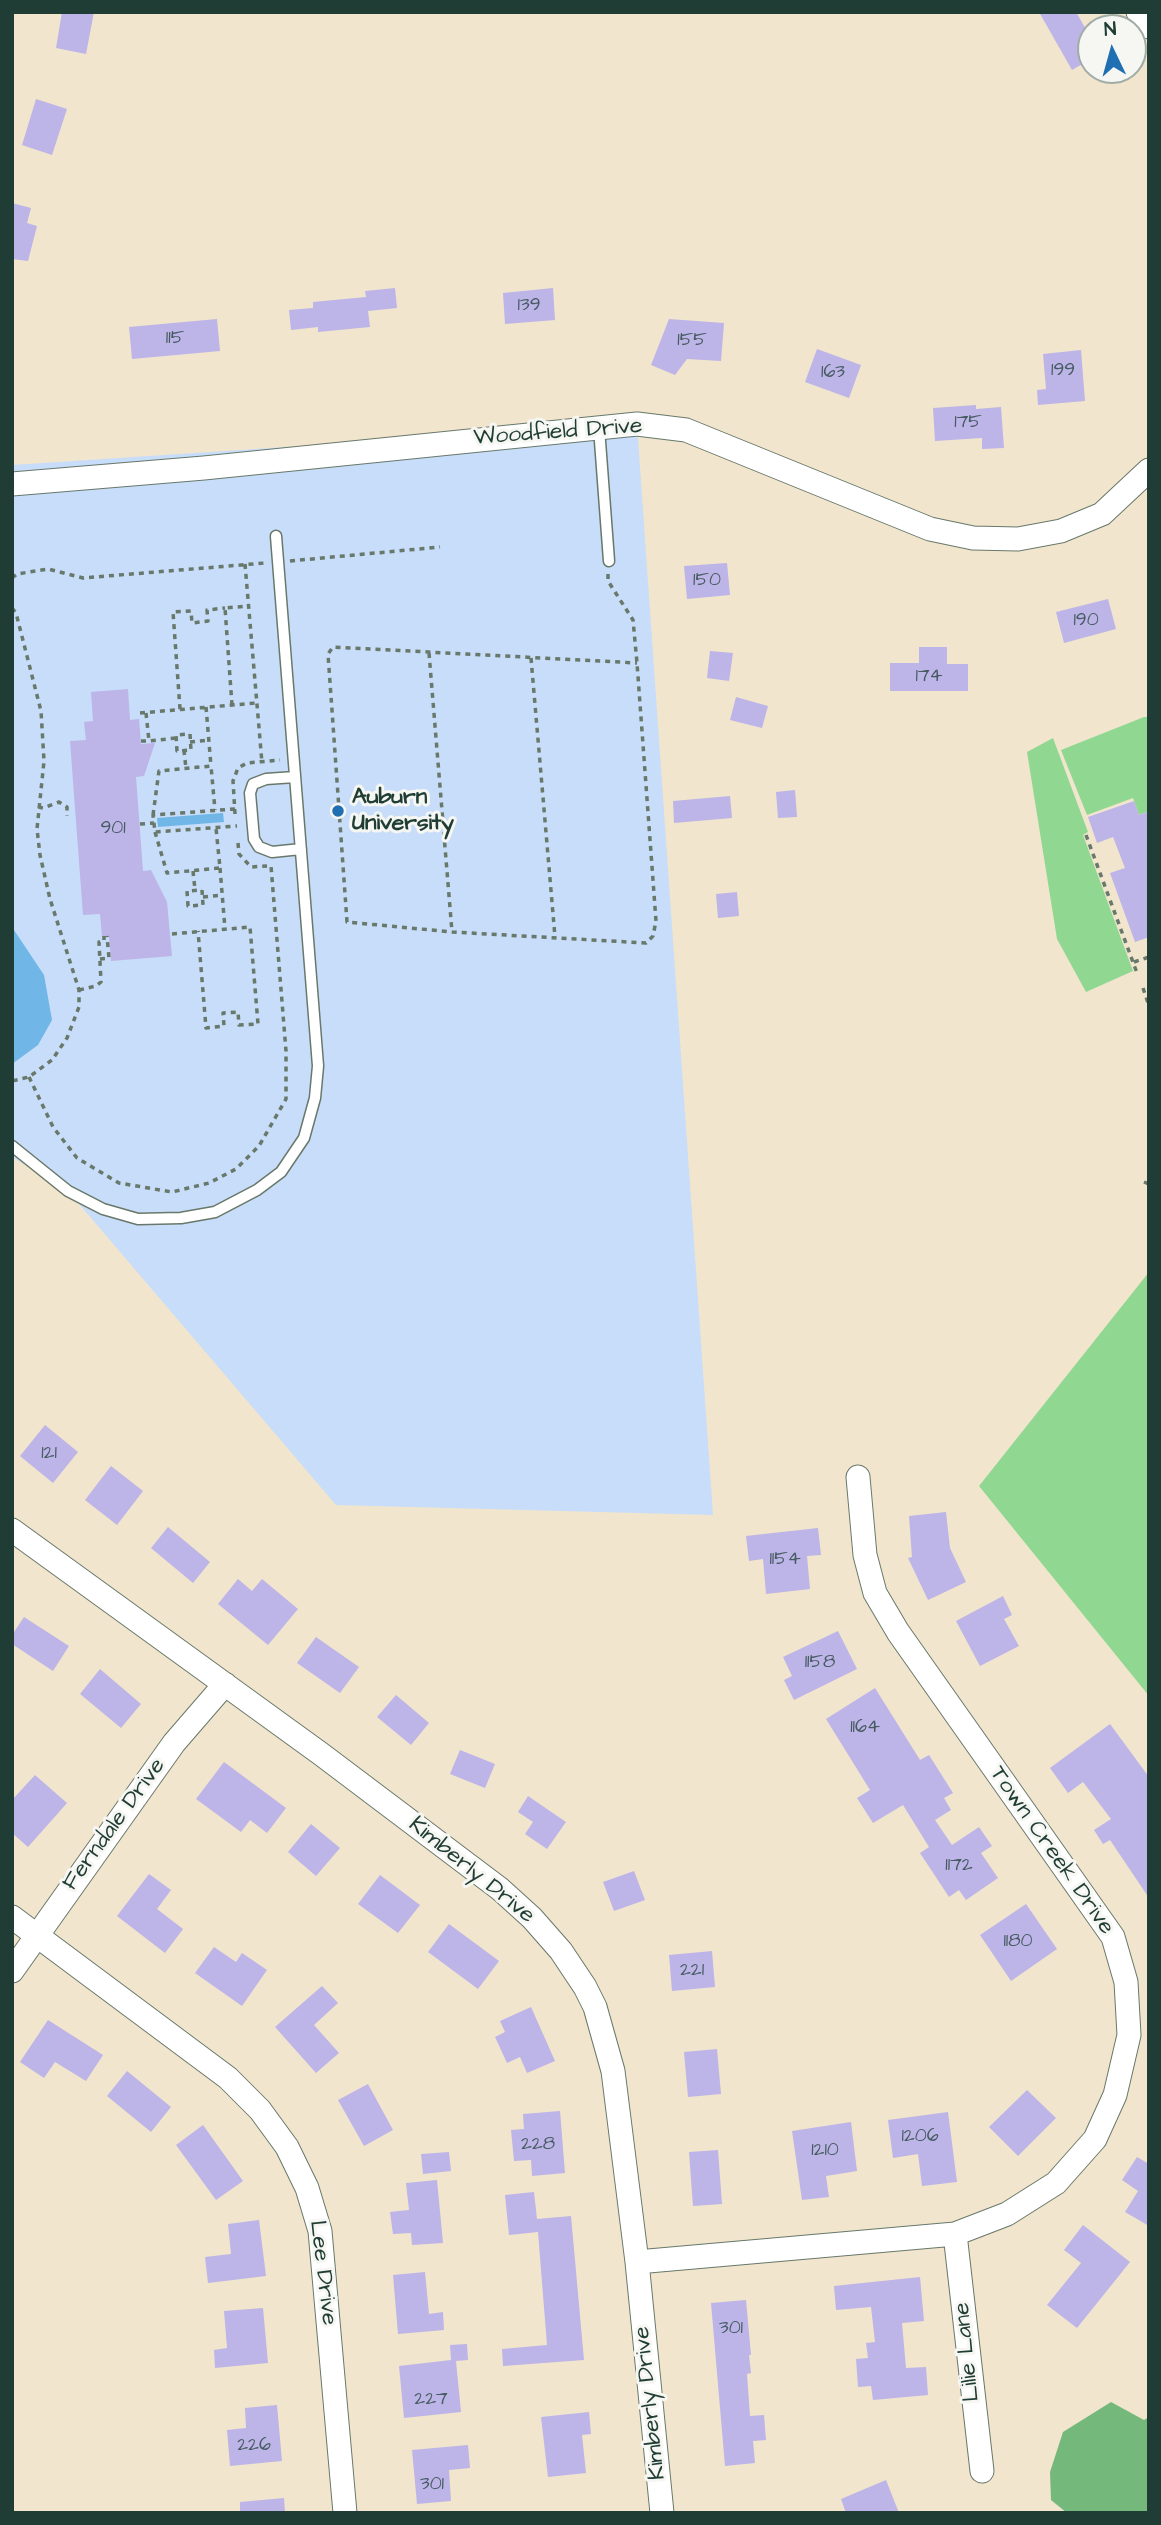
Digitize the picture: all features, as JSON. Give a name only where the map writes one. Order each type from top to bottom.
[{"type":"street","points":[[1138,12],[1149,27]]},
{"type":"street","name":"Woodfield Drive","points":[[12,484],[204,468],[637,424],[685,430],[930,529],[973,538],[1018,539],[1061,531],[1102,514],[1149,470]]},
{"type":"street","name":"Town Creek Drive","points":[[637,2262],[955,2234],[1006,2214],[1056,2183],[1094,2139],[1115,2095],[1129,2035],[1126,1982],[1114,1937],[898,1632],[876,1593],[865,1555],[858,1478]]},
{"type":"street","name":"Kimberly Drive","points":[[12,1530],[225,1684],[500,1889],[532,1918],[561,1951],[585,1987],[595,2007],[608,2049],[637,2262],[662,2513]]},
{"type":"street","name":"Ferndale Drive","points":[[12,1971],[174,1743],[225,1684]]},
{"type":"street","name":"Lee Drive","points":[[12,1917],[228,2078],[260,2110],[287,2147],[307,2188],[320,2231],[345,2513]]},
{"type":"street","name":"Lilie Lane","points":[[955,2234],[982,2471]]},
{"type":"lane","points":[[599,428],[609,561]]},
{"type":"lane","points":[[12,1146],[68,1191],[103,1209],[138,1219],[181,1218],[215,1212],[257,1190],[281,1172],[304,1138],[315,1098],[318,1066],[276,537]]},
{"type":"lane","points":[[295,777],[266,779],[253,785],[250,793],[254,839],[259,847],[272,852],[301,849]]},
{"type":"path","points":[[12,578],[17,574],[48,569],[83,578],[440,547]]},
{"type":"path","points":[[609,561],[608,581],[633,620],[637,663],[656,921],[653,936],[646,943],[452,932],[347,922],[328,654],[333,647],[637,663]]},
{"type":"path","points":[[245,564],[262,763]]},
{"type":"path","points":[[180,709],[173,612],[191,611],[192,623],[208,621],[207,610],[248,606]]},
{"type":"path","points":[[12,608],[16,613],[41,712],[44,761],[37,829],[40,855],[50,898],[79,990],[79,1007],[67,1038],[52,1060],[29,1077],[12,1081]]},
{"type":"path","points":[[225,608],[232,705]]},
{"type":"path","points":[[429,653],[452,932]]},
{"type":"path","points":[[531,658],[555,937]]},
{"type":"path","points":[[140,713],[256,703]]},
{"type":"path","points":[[206,707],[215,811]]},
{"type":"path","points":[[146,713],[149,741]]},
{"type":"path","points":[[141,741],[190,734],[191,750],[177,751],[176,738]]},
{"type":"path","points":[[190,742],[209,740]]},
{"type":"path","points":[[184,750],[186,769]]},
{"type":"path","points":[[211,766],[159,771],[153,815],[167,873],[219,869]]},
{"type":"path","points":[[38,807],[60,802],[67,807],[67,816]]},
{"type":"path","points":[[153,815],[235,809]]},
{"type":"path","points":[[140,824],[154,823]]},
{"type":"path","points":[[155,832],[237,826]]},
{"type":"path","points":[[216,828],[225,929]]},
{"type":"path","points":[[1086,835],[1137,972]]},
{"type":"path","points":[[29,1077],[53,1127],[77,1157],[119,1183],[172,1192],[209,1183],[236,1168],[259,1146],[286,1099],[286,1051],[271,866]]},
{"type":"path","points":[[193,871],[195,891]]},
{"type":"path","points":[[202,890],[203,897],[204,905],[188,906],[187,891],[202,890]]},
{"type":"path","points":[[203,897],[222,895]]},
{"type":"path","points":[[172,934],[198,931],[250,927],[258,1024],[239,1025],[238,1012],[223,1013],[224,1026],[206,1028],[198,931]]},
{"type":"path","points":[[79,990],[101,982],[99,942],[104,941],[106,936],[109,958],[100,959]]},
{"type":"path","points":[[1134,962],[1149,957]]},
{"type":"path","points":[[1143,988],[1149,1006]]},
{"type":"shaded area","name":"Auburn University","points":[[637,424],[713,1515],[336,1505],[68,1191],[12,1157],[12,465]]},
{"type":"green space","points":[[1149,717],[1149,811],[1139,815],[1133,798],[1087,815],[1061,750]]},
{"type":"green space","points":[[1053,738],[1088,832],[1083,835],[1133,971],[1086,992],[1057,939],[1027,752]]},
{"type":"green space","points":[[1149,1272],[1149,1696],[979,1486]]},
{"type":"green space","points":[[1111,2402],[1144,2420],[1149,2417],[1149,2513],[1067,2513],[1051,2500],[1050,2472],[1063,2432]]},
{"type":"water","points":[[223,813],[224,822],[158,827],[157,818]]},
{"type":"water","points":[[12,927],[44,975],[52,1020],[38,1045],[12,1064]]},
{"type":"building","points":[[62,12],[94,12],[86,54],[56,48]]},
{"type":"building","points":[[1039,12],[1077,14],[1077,67],[1072,70]]},
{"type":"building","points":[[36,99],[67,109],[52,155],[22,145]]},
{"type":"building","points":[[12,203],[31,208],[27,223],[37,226],[28,261],[12,259]]},
{"type":"building","points":[[395,288],[397,308],[368,311],[370,327],[318,332],[318,327],[291,330],[289,310],[313,308],[313,302],[366,297],[365,291]]},
{"type":"building","points":[[553,288],[555,320],[505,324],[503,293]]},
{"type":"building","points":[[217,319],[220,351],[132,359],[129,327]]},
{"type":"building","points":[[669,319],[724,323],[721,361],[687,359],[675,375],[651,365]]},
{"type":"building","points":[[817,349],[861,365],[849,398],[805,382]]},
{"type":"building","points":[[1081,350],[1085,401],[1038,405],[1037,390],[1046,389],[1043,354]]},
{"type":"building","points":[[976,405],[976,409],[1001,407],[1004,448],[982,449],[982,438],[935,441],[933,408]]},
{"type":"building","points":[[727,563],[730,595],[687,599],[684,566]]},
{"type":"building","points":[[1108,599],[1116,629],[1064,643],[1056,612]]},
{"type":"building","points":[[919,647],[947,647],[947,664],[968,664],[968,691],[890,691],[890,663],[919,663]]},
{"type":"building","points":[[710,651],[733,653],[729,681],[707,678]]},
{"type":"building","points":[[128,689],[130,720],[139,719],[141,744],[155,743],[144,776],[136,777],[143,871],[151,870],[167,902],[172,956],[111,961],[109,936],[102,937],[100,914],[83,915],[70,741],[86,740],[84,722],[93,721],[91,692]]},
{"type":"building","points":[[736,697],[768,706],[762,728],[730,720]]},
{"type":"building","points":[[795,790],[797,817],[778,818],[776,792]]},
{"type":"building","points":[[730,796],[732,818],[674,823],[673,801]]},
{"type":"building","points":[[1134,801],[1139,815],[1149,811],[1149,937],[1135,942],[1110,873],[1125,868],[1113,837],[1097,843],[1088,817]]},
{"type":"building","points":[[737,892],[739,916],[718,918],[716,894]]},
{"type":"building","points":[[45,1425],[78,1452],[53,1483],[20,1456]]},
{"type":"building","points":[[111,1466],[143,1491],[117,1525],[85,1500]]},
{"type":"building","points":[[946,1512],[950,1548],[966,1582],[928,1600],[908,1558],[912,1557],[909,1516]]},
{"type":"building","points":[[168,1527],[210,1562],[193,1583],[151,1548]]},
{"type":"building","points":[[818,1528],[821,1555],[807,1556],[810,1589],[766,1594],[763,1559],[749,1561],[746,1536]]},
{"type":"building","points":[[238,1579],[252,1591],[262,1579],[298,1609],[268,1645],[218,1604]]},
{"type":"building","points":[[1003,1596],[1012,1615],[1004,1619],[1019,1646],[980,1666],[956,1621]]},
{"type":"building","points":[[24,1617],[69,1646],[53,1671],[12,1644],[12,1635]]},
{"type":"building","points":[[838,1631],[857,1669],[794,1700],[784,1680],[792,1676],[783,1657]]},
{"type":"building","points":[[316,1637],[359,1667],[340,1693],[297,1663]]},
{"type":"building","points":[[100,1669],[141,1704],[121,1728],[80,1694]]},
{"type":"building","points":[[875,1688],[920,1760],[929,1755],[953,1793],[944,1798],[951,1810],[935,1820],[952,1845],[979,1827],[992,1846],[981,1853],[998,1878],[966,1900],[959,1890],[949,1897],[920,1853],[929,1847],[903,1805],[873,1823],[857,1798],[870,1790],[826,1719]]},
{"type":"building","points":[[396,1695],[429,1723],[411,1745],[377,1717]]},
{"type":"building","points":[[1110,1724],[1149,1777],[1149,1898],[1110,1840],[1103,1844],[1094,1830],[1111,1819],[1083,1782],[1068,1793],[1050,1768]]},
{"type":"building","points":[[460,1750],[495,1764],[485,1788],[450,1774]]},
{"type":"building","points":[[224,1762],[286,1808],[267,1833],[250,1820],[241,1832],[196,1799]]},
{"type":"building","points":[[35,1775],[67,1803],[28,1847],[12,1833],[12,1800]]},
{"type":"building","points":[[528,1796],[566,1822],[547,1849],[525,1834],[533,1822],[518,1812]]},
{"type":"building","points":[[311,1824],[340,1848],[316,1876],[288,1852]]},
{"type":"building","points":[[634,1871],[645,1900],[614,1911],[603,1882]]},
{"type":"building","points":[[149,1874],[171,1890],[157,1909],[183,1929],[165,1953],[117,1916]]},
{"type":"building","points":[[380,1875],[420,1905],[398,1933],[358,1904]]},
{"type":"building","points":[[1026,1904],[1057,1949],[1011,1981],[980,1935]]},
{"type":"building","points":[[449,1924],[499,1961],[478,1989],[428,1952]]},
{"type":"building","points":[[214,1947],[236,1962],[242,1953],[267,1970],[242,2006],[195,1973]]},
{"type":"building","points":[[712,1951],[715,1987],[672,1991],[669,1955]]},
{"type":"building","points":[[322,1986],[338,2003],[314,2025],[339,2053],[316,2073],[275,2027]]},
{"type":"building","points":[[531,2007],[555,2061],[527,2073],[520,2057],[507,2063],[495,2037],[505,2032],[500,2021]]},
{"type":"building","points":[[48,2020],[103,2055],[86,2081],[55,2062],[44,2078],[20,2062]]},
{"type":"building","points":[[717,2049],[721,2094],[688,2097],[684,2052]]},
{"type":"building","points":[[127,2071],[171,2107],[151,2132],[107,2096]]},
{"type":"building","points":[[368,2084],[393,2130],[364,2146],[338,2100]]},
{"type":"building","points":[[1027,2090],[1056,2118],[1018,2156],[989,2127]]},
{"type":"building","points":[[560,2111],[565,2173],[532,2176],[531,2160],[514,2161],[511,2130],[524,2129],[523,2114]]},
{"type":"building","points":[[948,2112],[957,2182],[922,2186],[918,2154],[893,2158],[888,2120]]},
{"type":"building","points":[[851,2122],[857,2171],[826,2176],[829,2197],[802,2200],[792,2131]]},
{"type":"building","points":[[203,2125],[243,2181],[216,2200],[176,2145]]},
{"type":"building","points":[[718,2150],[722,2204],[693,2206],[689,2152]]},
{"type":"building","points":[[449,2152],[451,2171],[423,2174],[421,2154]]},
{"type":"building","points":[[1137,2157],[1149,2164],[1149,2226],[1125,2212],[1138,2191],[1122,2180]]},
{"type":"building","points":[[437,2180],[443,2243],[412,2245],[411,2233],[393,2234],[390,2212],[409,2210],[406,2183]]},
{"type":"building","points":[[534,2192],[537,2219],[571,2216],[584,2360],[503,2366],[502,2349],[547,2345],[538,2232],[509,2235],[505,2195]]},
{"type":"building","points":[[259,2220],[266,2276],[208,2283],[205,2257],[231,2254],[228,2224]]},
{"type":"building","points":[[1083,2225],[1130,2262],[1077,2328],[1047,2305],[1081,2263],[1064,2250]]},
{"type":"building","points":[[425,2272],[429,2314],[443,2312],[444,2330],[398,2334],[393,2275]]},
{"type":"building","points":[[920,2277],[924,2321],[902,2323],[906,2368],[926,2367],[928,2395],[873,2400],[871,2386],[858,2387],[856,2359],[868,2358],[866,2343],[875,2342],[871,2307],[836,2310],[834,2286]]},
{"type":"building","points":[[746,2300],[751,2355],[751,2373],[747,2374],[750,2416],[764,2415],[766,2440],[753,2441],[755,2463],[725,2466],[711,2303]]},
{"type":"building","points":[[263,2308],[268,2363],[215,2368],[214,2350],[227,2348],[224,2311]]},
{"type":"building","points":[[467,2344],[468,2360],[456,2361],[461,2412],[404,2418],[399,2366],[451,2360],[450,2345]]},
{"type":"building","points":[[277,2405],[282,2461],[230,2466],[227,2430],[246,2428],[245,2408]]},
{"type":"building","points":[[589,2412],[591,2434],[582,2435],[586,2473],[548,2477],[541,2417]]},
{"type":"building","points":[[468,2445],[470,2468],[449,2470],[451,2501],[417,2504],[412,2450]]},
{"type":"building","points":[[886,2480],[899,2513],[846,2513],[841,2499]]},
{"type":"building","points":[[284,2498],[285,2513],[240,2513],[240,2502]]},
{"type":"place","name":"Auburn University","points":[[338,811]]}]
